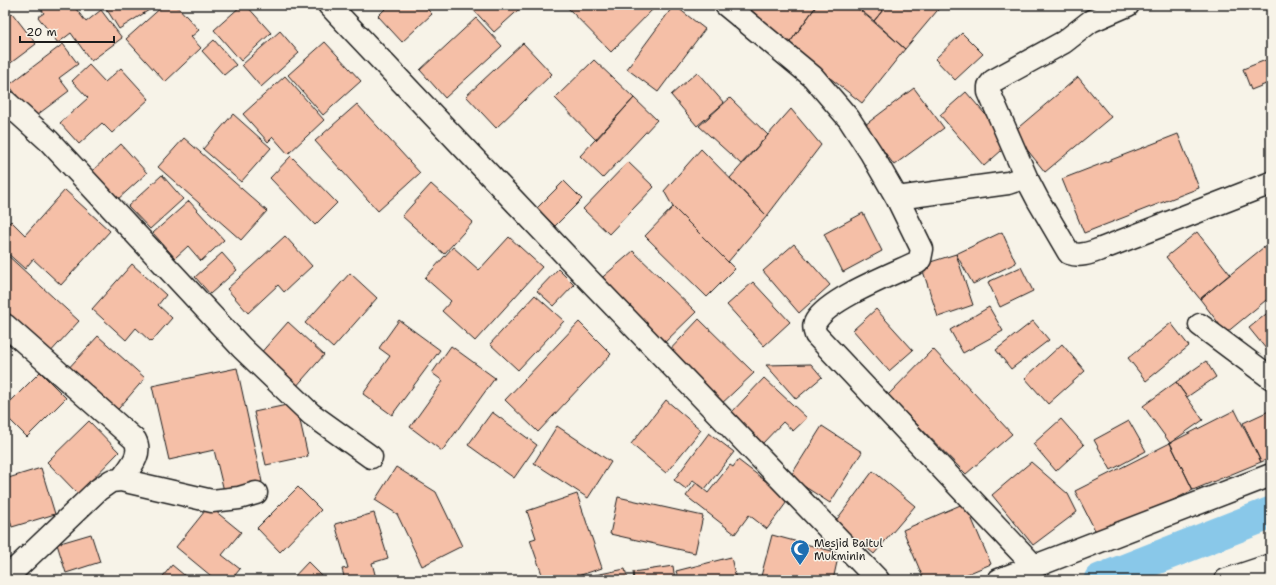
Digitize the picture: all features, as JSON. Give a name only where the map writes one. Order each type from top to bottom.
[{"type":"street","points":[[329,5],[585,275],[878,580]]},
{"type":"street","points":[[726,5],[813,77],[849,119],[897,198],[922,249],[918,262],[838,300],[816,320],[814,330],[820,339],[1034,566]]},
{"type":"street","points":[[1128,5],[1090,21],[1064,42],[993,81],[989,86],[989,92],[1026,177],[1069,253],[1083,255],[1101,249],[1271,183]]},
{"type":"street","points":[[5,101],[49,142],[242,348],[311,414],[371,457]]},
{"type":"street","points":[[897,198],[1008,183],[1026,177]]},
{"type":"street","points":[[5,325],[136,440],[139,451],[121,480]]},
{"type":"street","points":[[1200,325],[1271,378]]},
{"type":"street","points":[[999,580],[1271,475]]},
{"type":"street","points":[[5,579],[98,490],[111,481],[121,480],[212,501],[239,498],[256,493]]},
{"type":"street","points":[[1226,580],[1271,565]]},
{"type":"building","points":[[38,5],[73,5],[86,22],[101,10],[122,38],[91,61],[71,33],[58,43],[38,17],[44,13]]},
{"type":"building","points":[[104,5],[157,5],[119,29]]},
{"type":"building","points":[[164,5],[176,5],[199,30],[191,37],[201,48],[165,82],[126,39]]},
{"type":"building","points":[[242,5],[246,5],[271,33],[241,61],[214,30]]},
{"type":"building","points":[[389,5],[423,5],[432,14],[402,42],[378,16]]},
{"type":"building","points":[[469,5],[524,5],[494,32]]},
{"type":"building","points":[[565,5],[657,5],[611,52]]},
{"type":"building","points":[[674,5],[705,29],[658,92],[627,69]]},
{"type":"building","points":[[746,5],[817,5],[788,45]]},
{"type":"building","points":[[817,5],[854,5],[905,49],[862,103],[788,45]]},
{"type":"building","points":[[854,5],[887,5],[874,21]]},
{"type":"building","points":[[887,5],[942,5],[905,49],[874,21]]},
{"type":"building","points":[[12,13],[36,44],[8,65],[5,61],[5,18]]},
{"type":"building","points":[[476,18],[502,46],[445,98],[420,70]]},
{"type":"building","points":[[280,31],[299,53],[261,87],[242,65]]},
{"type":"building","points":[[962,33],[983,54],[955,80],[935,59]]},
{"type":"building","points":[[214,40],[236,65],[224,75],[202,51]]},
{"type":"building","points":[[325,42],[361,81],[323,115],[288,75]]},
{"type":"building","points":[[523,43],[552,74],[496,128],[466,96]]},
{"type":"building","points":[[63,44],[78,64],[59,78],[69,91],[33,118],[9,85]]},
{"type":"building","points":[[1271,58],[1271,82],[1251,90],[1243,69]]},
{"type":"building","points":[[594,60],[634,98],[596,140],[555,98]]},
{"type":"building","points":[[89,65],[105,82],[121,68],[149,99],[112,133],[102,123],[79,144],[60,123],[88,98],[72,81]]},
{"type":"building","points":[[697,72],[724,103],[697,126],[671,95]]},
{"type":"building","points":[[285,76],[324,120],[288,154],[273,137],[268,142],[243,114]]},
{"type":"building","points":[[1078,77],[1111,117],[1045,172],[1013,132]]},
{"type":"building","points":[[914,88],[944,128],[894,165],[865,125]]},
{"type":"building","points":[[966,92],[1010,143],[984,166],[940,115]]},
{"type":"building","points":[[634,98],[657,120],[603,178],[580,156]]},
{"type":"building","points":[[730,98],[768,135],[741,164],[699,126]]},
{"type":"building","points":[[357,104],[420,173],[378,211],[315,141]]},
{"type":"building","points":[[791,109],[821,145],[767,216],[730,178]]},
{"type":"building","points":[[233,114],[271,148],[241,182],[203,149]]},
{"type":"building","points":[[1178,134],[1199,188],[1084,233],[1062,179]]},
{"type":"building","points":[[184,138],[267,211],[241,240],[158,167]]},
{"type":"building","points":[[121,144],[147,173],[117,200],[91,172]]},
{"type":"building","points":[[701,149],[767,216],[728,262],[673,207],[664,191]]},
{"type":"building","points":[[291,156],[337,203],[315,225],[270,178]]},
{"type":"building","points":[[628,162],[654,187],[609,234],[583,209]]},
{"type":"building","points":[[162,175],[183,199],[150,229],[128,206]]},
{"type":"building","points":[[564,181],[582,199],[555,226],[537,208]]},
{"type":"building","points":[[431,184],[473,222],[444,254],[402,216]]},
{"type":"building","points":[[65,190],[110,231],[61,285],[33,259],[25,269],[5,251],[5,227],[11,221],[25,235]]},
{"type":"building","points":[[189,201],[224,240],[201,261],[188,246],[175,258],[153,233]]},
{"type":"building","points":[[673,207],[735,269],[707,297],[645,236]]},
{"type":"building","points":[[863,213],[882,251],[843,272],[824,234]]},
{"type":"building","points":[[1002,232],[1016,263],[973,284],[956,254]]},
{"type":"building","points":[[1197,232],[1230,274],[1200,299],[1166,257]]},
{"type":"building","points":[[285,236],[312,266],[284,292],[278,285],[248,313],[227,289]]},
{"type":"building","points":[[509,237],[542,267],[475,341],[442,311],[451,301],[425,278],[453,247],[479,270]]},
{"type":"building","points":[[794,244],[830,285],[799,313],[763,271]]},
{"type":"building","points":[[1264,247],[1271,256],[1271,296],[1226,333],[1200,299]]},
{"type":"building","points":[[633,251],[696,312],[659,348],[597,282]]},
{"type":"building","points":[[5,253],[79,321],[47,356],[5,317]]},
{"type":"building","points":[[222,253],[237,270],[210,294],[195,277]]},
{"type":"building","points":[[956,254],[973,305],[938,317],[921,265]]},
{"type":"building","points":[[132,264],[166,295],[158,305],[172,318],[151,342],[136,328],[126,340],[92,309]]},
{"type":"building","points":[[1021,267],[1033,291],[1000,307],[988,282]]},
{"type":"building","points":[[558,269],[574,285],[554,306],[537,291]]},
{"type":"building","points":[[350,273],[377,298],[333,348],[305,323]]},
{"type":"building","points":[[753,282],[790,322],[764,346],[727,305]]},
{"type":"building","points":[[535,295],[564,321],[518,370],[490,344]]},
{"type":"building","points":[[989,307],[1003,331],[963,353],[950,330]]},
{"type":"building","points":[[876,309],[913,350],[889,371],[853,330]]},
{"type":"building","points":[[1271,310],[1271,355],[1249,328]]},
{"type":"building","points":[[699,319],[754,373],[718,407],[665,355]]},
{"type":"building","points":[[399,320],[440,350],[392,415],[363,394],[390,356],[379,348]]},
{"type":"building","points":[[1033,321],[1049,340],[1011,369],[996,350]]},
{"type":"building","points":[[288,322],[324,355],[295,388],[258,356]]},
{"type":"building","points":[[579,322],[611,354],[538,432],[505,400]]},
{"type":"building","points":[[1171,323],[1189,346],[1146,381],[1128,358]]},
{"type":"building","points":[[98,336],[145,378],[113,415],[66,371]]},
{"type":"building","points":[[1062,344],[1085,371],[1048,404],[1025,378]]},
{"type":"building","points":[[451,346],[495,378],[442,451],[410,427],[443,381],[432,373]]},
{"type":"building","points":[[933,349],[1012,434],[966,474],[888,395]]},
{"type":"building","points":[[1206,361],[1216,377],[1187,397],[1176,382]]},
{"type":"building","points":[[811,364],[822,377],[796,399],[766,365]]},
{"type":"building","points":[[237,368],[262,482],[224,491],[214,450],[169,460],[152,386]]},
{"type":"building","points":[[40,372],[66,398],[27,437],[5,415],[5,407]]},
{"type":"building","points":[[764,378],[807,418],[793,431],[783,422],[760,446],[731,413]]},
{"type":"building","points":[[1176,382],[1203,420],[1170,443],[1143,406]]},
{"type":"building","points":[[666,400],[701,430],[666,473],[631,444]]},
{"type":"building","points":[[296,403],[308,456],[266,465],[254,412]]},
{"type":"building","points":[[1235,410],[1261,462],[1193,490],[1170,443]]},
{"type":"building","points":[[1271,410],[1271,458],[1261,462],[1243,423]]},
{"type":"building","points":[[492,412],[537,445],[514,478],[468,445]]},
{"type":"building","points":[[1061,419],[1084,445],[1056,471],[1033,444]]},
{"type":"building","points":[[89,421],[119,452],[78,494],[47,462]]},
{"type":"building","points":[[1129,421],[1146,451],[1111,470],[1094,440]]},
{"type":"building","points":[[557,426],[611,462],[588,498],[534,463]]},
{"type":"building","points":[[822,426],[862,452],[830,503],[790,477]]},
{"type":"building","points":[[709,433],[734,452],[705,489],[693,480],[686,489],[674,480]]},
{"type":"building","points":[[1170,443],[1193,490],[1099,538],[1075,491]]},
{"type":"building","points":[[738,460],[789,499],[767,529],[749,515],[735,534],[686,496],[696,483],[708,493],[730,465],[733,467]]},
{"type":"building","points":[[1031,462],[1068,494],[1077,512],[1033,545],[992,495]]},
{"type":"building","points":[[396,467],[436,492],[462,546],[422,566],[397,514],[375,500]]},
{"type":"building","points":[[41,468],[55,514],[12,527],[5,503],[5,479]]},
{"type":"building","points":[[873,471],[915,506],[874,554],[835,522]]},
{"type":"building","points":[[298,487],[321,510],[280,552],[257,528]]},
{"type":"building","points":[[577,494],[602,568],[566,580],[544,580],[530,540],[536,538],[527,511]]},
{"type":"building","points":[[618,497],[703,516],[695,553],[610,534]]},
{"type":"building","points":[[965,503],[991,564],[953,580],[924,580],[903,530]]},
{"type":"building","points":[[209,506],[241,532],[222,555],[240,569],[231,580],[216,580],[176,547]]},
{"type":"building","points":[[374,513],[388,558],[372,563],[376,578],[371,580],[345,580],[342,569],[348,568],[335,524]]},
{"type":"building","points":[[91,534],[100,562],[66,573],[57,544]]},
{"type":"building","name":"Mesjid Baitul Mukminin","points":[[772,535],[839,553],[833,580],[760,580]]},
{"type":"building","points":[[731,557],[736,580],[679,580],[676,571]]},
{"type":"building","points":[[308,562],[326,580],[291,580]]},
{"type":"building","points":[[172,565],[190,580],[160,580]]},
{"type":"building","points":[[673,566],[675,580],[634,580],[633,572]]},
{"type":"building","points":[[625,569],[628,580],[595,580],[595,575]]},
{"type":"waterway","points":[[1100,580],[1271,513]]},
{"type":"place","name":"Mesjid Baitul Mukminin","points":[[800,566]]}]
